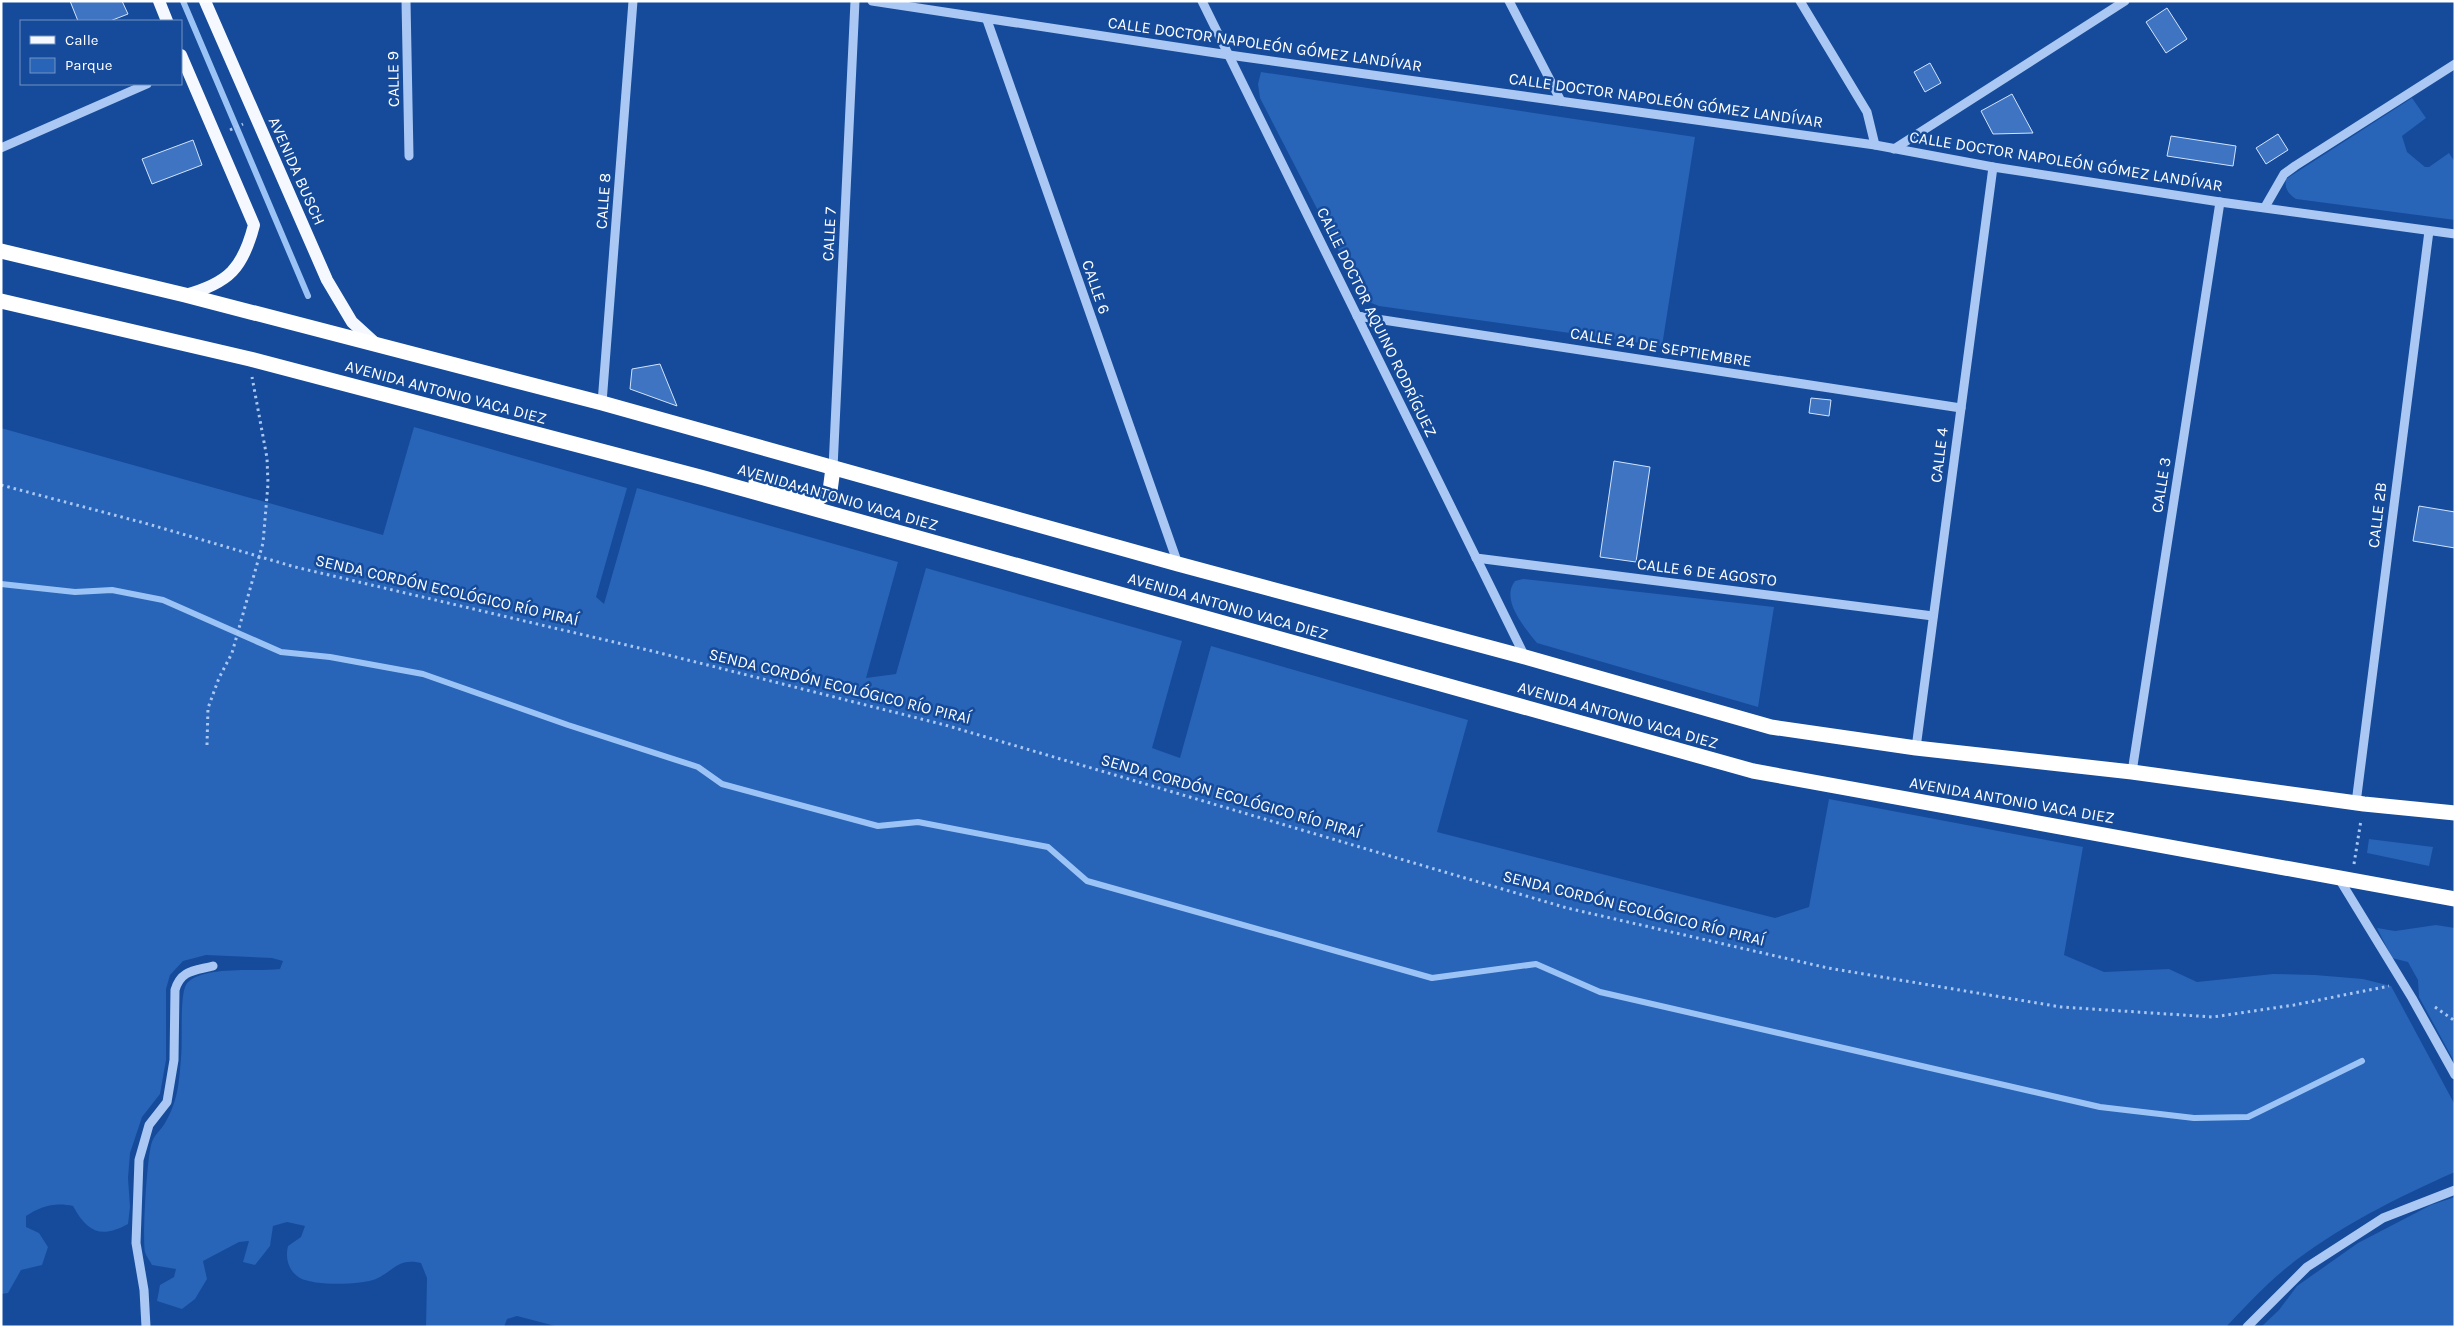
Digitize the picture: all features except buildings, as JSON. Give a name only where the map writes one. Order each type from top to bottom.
[{"type":"highway","name":"AVENIDA ANTONIO VACA DIEZ","points":[[1,251],[186,295],[602,403],[1178,564],[1525,657],[1771,727],[1916,748],[2132,772],[2360,803],[2455,813]]},
{"type":"highway","points":[[1,256],[18,254]]},
{"type":"highway","name":"AVENIDA ANTONIO VACA DIEZ","points":[[1,300],[250,359],[704,478],[1753,771],[2455,899]]},
{"type":"highway","points":[[704,478],[726,473],[819,498],[830,491],[833,468]]},
{"type":"main road","points":[[159,1],[167,20]]},
{"type":"main road","name":"AVENIDA BUSCH","points":[[205,1],[327,280],[352,322],[375,344]]},
{"type":"main road","points":[[183,63],[254,225],[248,250],[232,272],[211,288],[186,295]]},
{"type":"street","name":"CALLE 9","points":[[406,1],[409,156]]},
{"type":"street","name":"CALLE 8","points":[[602,403],[633,1]]},
{"type":"street","name":"CALLE 7","points":[[833,468],[855,1]]},
{"type":"street","name":"CALLE DOCTOR NAPOLEÓN GÓMEZ LANDÍVAR","points":[[872,1],[987,20],[1229,55],[1875,144],[1993,167],[2220,202],[2455,234]]},
{"type":"street","name":"CALLE DOCTOR AQUINO RODRÍGUEZ","points":[[1202,1],[1525,657]]},
{"type":"street","points":[[1509,1],[1561,101]]},
{"type":"street","points":[[1800,1],[1867,112],[1875,144]]},
{"type":"street","points":[[1894,148],[2126,1]]},
{"type":"street","name":"CALLE 6","points":[[987,20],[1178,564]]},
{"type":"street","points":[[2265,207],[2284,174],[2455,64]]},
{"type":"street","points":[[1,148],[145,85]]},
{"type":"street","name":"CALLE 4","points":[[1916,748],[1993,167]]},
{"type":"street","name":"CALLE 3","points":[[2132,772],[2220,202]]},
{"type":"street","name":"CALLE 2B","points":[[2360,803],[2429,231]]},
{"type":"street","name":"CALLE 24 DE SEPTIEMBRE","points":[[1357,316],[1961,408]]},
{"type":"street","name":"CALLE 6 DE AGOSTO","points":[[1476,558],[1933,616]]},
{"type":"street","points":[[2345,878],[2455,1075]]},
{"type":"street","points":[[146,1327],[144,1290],[136,1243],[139,1160],[149,1125],[167,1102],[174,1060],[175,990],[178,979],[183,974],[213,966]]},
{"type":"street","points":[[2247,1327],[2307,1267],[2383,1218],[2455,1190]]},
{"type":"path","points":[[222,133],[248,122]]},
{"type":"path","points":[[207,745],[208,708],[232,652],[263,543],[268,484],[267,458],[250,359]]},
{"type":"path","name":"SENDA CORDÓN ECOLÓGICO RÍO PIRAÍ","points":[[1,485],[295,568],[652,651],[945,725],[1567,908],[1828,968],[2061,1007],[2213,1017],[2294,1006],[2403,984]]},
{"type":"path","points":[[2345,878],[2360,803]]},
{"type":"path","points":[[2433,1005],[2455,1021]]},
{"type":"green space","points":[[1261,72],[1695,137],[1662,346],[1379,306],[1369,302],[1361,294],[1260,98],[1258,84]]},
{"type":"green space","points":[[2412,98],[2426,118],[2402,136],[2407,152],[2425,167],[2429,167],[2449,153],[2455,162],[2455,220],[2296,199],[2289,193],[2286,188],[2286,179]]},
{"type":"green space","points":[[414,427],[627,488],[596,597],[604,604],[637,488],[898,562],[866,678],[896,674],[926,568],[1182,641],[1152,748],[1180,758],[1211,646],[1468,720],[1437,832],[1775,918],[1809,907],[1829,799],[2083,847],[2064,955],[2104,972],[2169,969],[2197,982],[2273,974],[2363,979],[2391,986],[2455,1105],[2455,1172],[2357,1220],[2310,1250],[2269,1283],[2226,1327],[559,1327],[517,1316],[507,1319],[504,1327],[426,1327],[427,1278],[421,1263],[402,1263],[382,1276],[369,1281],[338,1284],[307,1281],[293,1272],[288,1264],[287,1255],[288,1246],[301,1237],[305,1226],[287,1222],[273,1226],[270,1246],[255,1265],[243,1262],[249,1241],[239,1242],[203,1261],[207,1279],[195,1299],[182,1309],[157,1301],[160,1285],[174,1277],[176,1269],[152,1265],[145,1252],[144,1231],[150,1150],[153,1139],[169,1115],[178,1084],[182,1051],[182,1007],[185,988],[187,983],[195,977],[205,974],[231,970],[280,969],[283,961],[272,958],[206,955],[183,961],[170,975],[166,989],[166,1060],[160,1094],[142,1117],[130,1153],[128,1178],[130,1207],[128,1224],[118,1229],[102,1232],[89,1227],[73,1206],[60,1204],[43,1207],[26,1216],[26,1227],[39,1233],[48,1247],[42,1265],[21,1270],[8,1293],[1,1294],[1,428],[383,535]]},
{"type":"green space","points":[[1523,579],[1774,607],[1758,707],[1537,643],[1516,614],[1510,597],[1515,581]]},
{"type":"green space","points":[[2369,839],[2433,847],[2429,866],[2367,853]]},
{"type":"green space","points":[[2436,925],[2455,928],[2455,1063],[2419,997],[2418,980],[2408,962],[2392,958],[2377,928],[2395,931]]},
{"type":"green space","points":[[2455,1197],[2455,1327],[2261,1327],[2279,1310],[2297,1286],[2358,1243],[2431,1205]]},
{"type":"waterway","points":[[183,1],[308,296]]},
{"type":"waterway","points":[[1,584],[75,592],[112,590],[163,600],[281,652],[330,657],[423,674],[568,725],[698,767],[722,784],[878,826],[918,822],[1048,847],[1087,881],[1432,978],[1536,964],[1600,992],[2100,1107],[2194,1118],[2248,1117],[2362,1061]]}]
